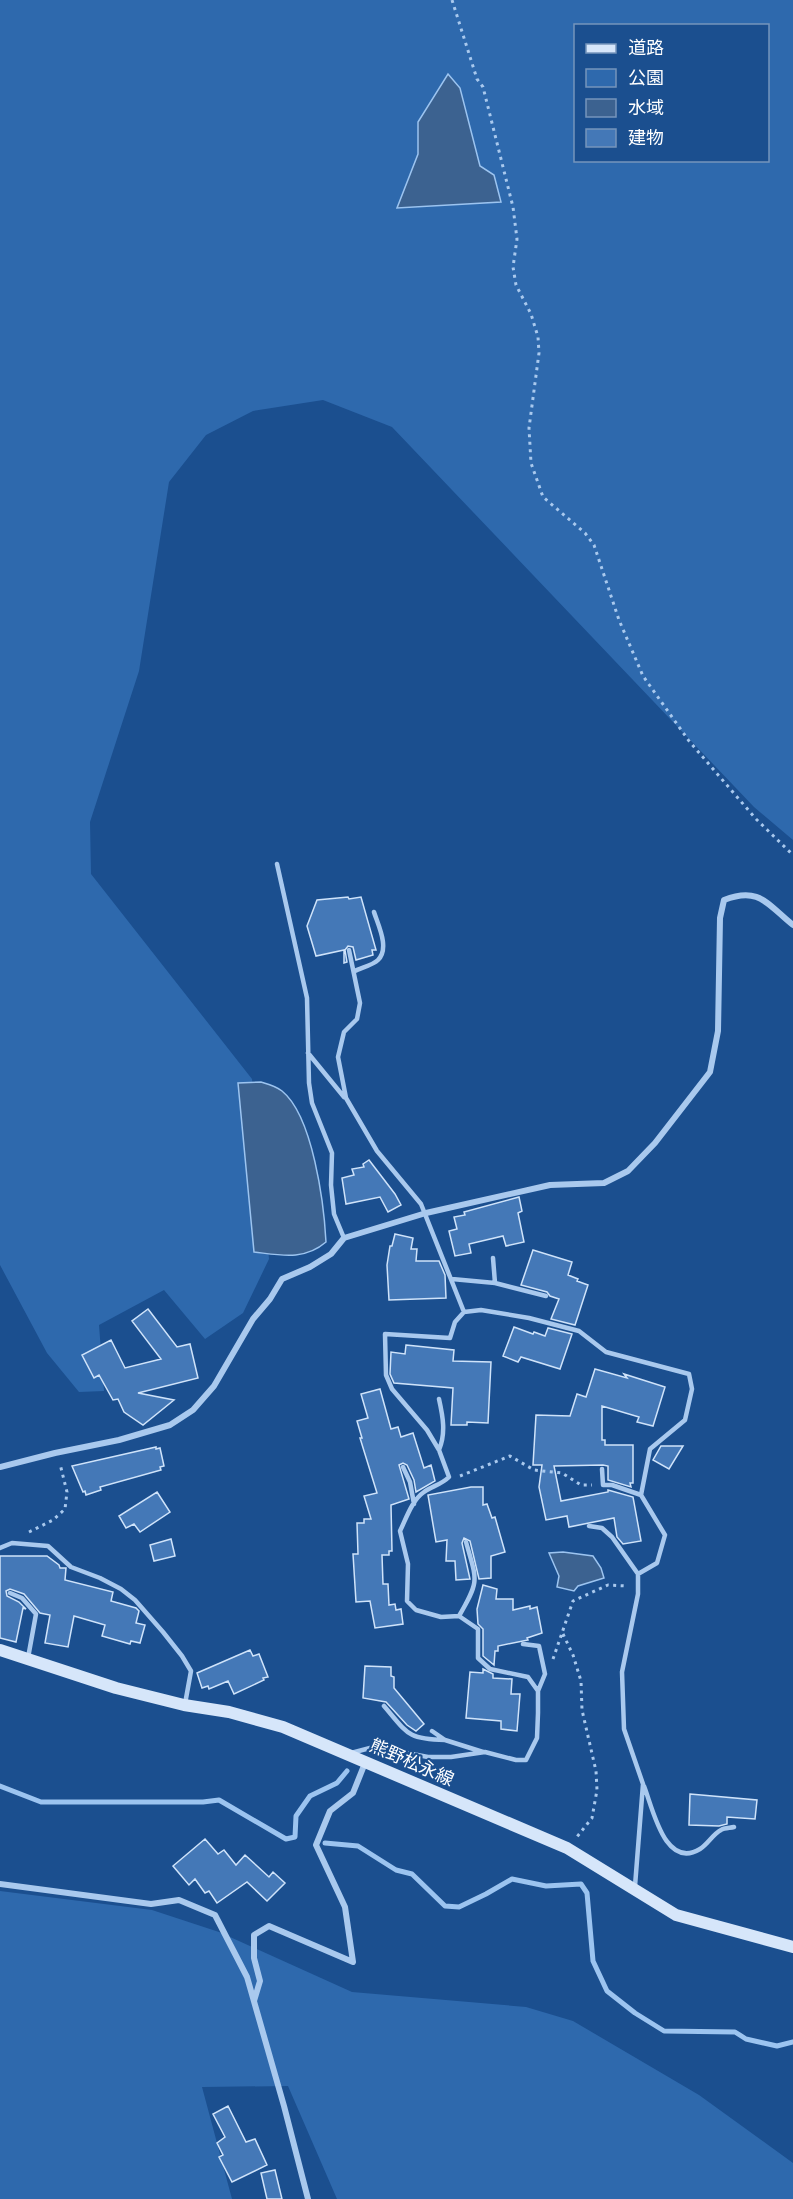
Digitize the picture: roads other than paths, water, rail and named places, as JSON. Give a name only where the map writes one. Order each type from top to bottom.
[{"type":"main road","name":"熊野松永線","points":[[0,1650],[116,1688],[184,1705],[229,1712],[283,1727],[567,1848],[676,1915],[793,1947]]},
{"type":"street","points":[[0,1467],[120,1440],[170,1425],[193,1410],[214,1386],[253,1318],[270,1299],[282,1280],[331,1254],[344,1238],[426,1213],[550,1185],[604,1183],[628,1171],[655,1143],[710,1072],[718,1031],[720,918],[724,900],[741,894],[757,895],[793,925]]},
{"type":"street","points":[[254,2001],[260,1981],[254,1958],[254,1935],[269,1926],[353,1962],[345,1907],[316,1845],[330,1811],[353,1793],[365,1763]]},
{"type":"street","points":[[0,1884],[151,1904],[179,1900],[215,1915],[247,1977],[308,2199]]},
{"type":"lane","points":[[277,864],[306,998],[309,1083],[312,1103],[332,1153],[334,1214],[344,1238]]},
{"type":"lane","points":[[355,971],[378,960],[382,952],[383,943],[374,912]]},
{"type":"lane","points":[[346,1098],[338,1057],[344,1032],[357,1019],[360,1003],[350,950]]},
{"type":"lane","points":[[308,1053],[346,1098],[377,1151],[421,1204],[464,1312]]},
{"type":"lane","points":[[492,1258],[495,1283]]},
{"type":"lane","points":[[452,1279],[495,1283],[546,1296]]},
{"type":"lane","points":[[538,1692],[528,1677],[490,1669],[478,1658],[478,1629],[459,1616],[441,1617],[416,1610],[407,1601],[408,1564],[400,1531],[423,1492],[443,1483],[449,1477],[439,1450],[428,1430],[392,1389],[386,1376],[385,1334],[450,1338],[455,1322],[464,1312],[481,1310],[579,1331],[606,1352],[689,1374],[692,1389],[685,1420],[650,1449],[641,1495]]},
{"type":"lane","points":[[439,1399],[444,1438],[439,1450]]},
{"type":"lane","points":[[403,1467],[410,1482],[414,1504]]},
{"type":"lane","points":[[602,1469],[603,1485],[612,1485],[641,1495],[665,1534],[657,1563],[638,1574]]},
{"type":"lane","points":[[589,1526],[602,1528],[612,1537],[638,1574],[638,1594],[622,1672],[624,1729],[665,1841],[674,1851],[684,1853],[699,1850],[720,1830],[735,1827]]},
{"type":"lane","points":[[459,1616],[473,1591],[476,1578],[466,1542]]},
{"type":"lane","points":[[0,1548],[12,1543],[48,1546],[71,1567],[100,1578],[121,1589],[135,1600],[176,1648],[190,1671],[184,1705]]},
{"type":"lane","points":[[10,1593],[22,1598],[36,1614],[28,1658]]},
{"type":"lane","points":[[384,1706],[405,1731],[418,1739],[445,1740],[516,1760],[526,1760],[537,1738],[538,1692],[545,1674],[539,1646],[523,1644]]},
{"type":"lane","points":[[432,1731],[445,1740]]},
{"type":"lane","points":[[348,1753],[370,1748],[390,1754],[407,1753],[429,1757],[451,1757],[486,1752]]},
{"type":"lane","points":[[634,1889],[643,1784]]},
{"type":"water","points":[[448,74],[460,88],[480,166],[494,175],[501,202],[397,208],[418,154],[418,122]]},
{"type":"water","points":[[261,1082],[280,1089],[293,1103],[309,1140],[323,1206],[326,1242],[309,1252],[282,1255],[254,1252],[238,1083]]},
{"type":"water","points":[[563,1552],[593,1556],[604,1578],[578,1586],[574,1591],[557,1587],[559,1576],[549,1553]]},
{"type":"waterway","points":[[0,1786],[41,1802],[203,1802],[219,1800],[286,1839],[295,1837],[296,1816],[310,1796],[337,1783],[347,1771]]},
{"type":"waterway","points":[[325,1843],[358,1846],[396,1870],[412,1874],[445,1906],[459,1907],[512,1879],[546,1886],[581,1884],[587,1893],[593,1961],[607,1991],[635,2013],[664,2031],[735,2032],[746,2039],[777,2046],[793,2042]]}]
